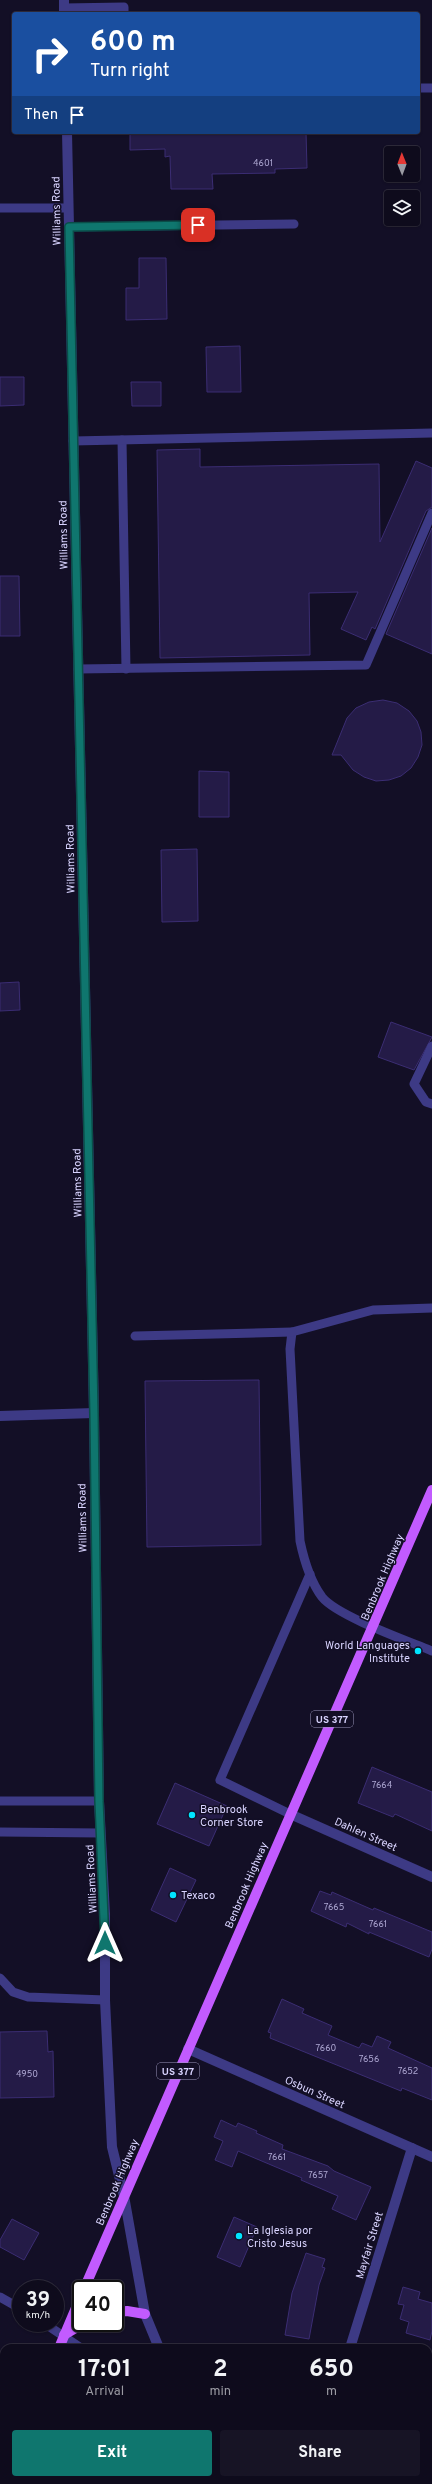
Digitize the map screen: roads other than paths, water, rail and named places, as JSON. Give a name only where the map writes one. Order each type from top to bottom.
[{"type":"main road","name":"Benbrook Highway","points":[[88,2280],[290,1814],[376,1628],[432,1490]]},
{"type":"main road","points":[[124,2311],[145,2314]]},
{"type":"main road","points":[[61,2344],[72,2317]]},
{"type":"main road","points":[[64,2335],[72,2330]]},
{"type":"street","name":"Williams Road","points":[[67,134],[94,1414],[99,1801],[105,1914],[105,2000],[112,2147],[124,2196],[145,2314],[157,2344]]},
{"type":"street","points":[[0,1416],[94,1414]]},
{"type":"street","name":"Dahlen Street","points":[[290,1814],[432,1877]]},
{"type":"street","name":"Osbun Street","points":[[188,2049],[432,2157]]},
{"type":"street","name":"Mayfair Street","points":[[351,2344],[412,2148]]},
{"type":"lane","points":[[64,7],[124,7]]},
{"type":"lane","points":[[420,88],[432,88]]},
{"type":"lane","points":[[0,208],[68,208]]},
{"type":"lane","points":[[69,227],[294,224]]},
{"type":"lane","points":[[73,441],[432,433]]},
{"type":"lane","points":[[122,440],[126,669]]},
{"type":"lane","points":[[78,669],[366,665],[432,513]]},
{"type":"lane","points":[[432,1046],[414,1084],[426,1102],[432,1104]]},
{"type":"lane","points":[[135,1336],[292,1332],[372,1310],[432,1308]]},
{"type":"lane","points":[[292,1332],[290,1349],[300,1541],[310,1574],[323,1598],[351,1616],[376,1628],[432,1650]]},
{"type":"lane","points":[[290,1814],[220,1780],[310,1574]]},
{"type":"lane","points":[[0,1801],[99,1801]]},
{"type":"lane","points":[[0,1832],[100,1833]]},
{"type":"lane","points":[[0,1978],[13,1992],[28,1997],[105,2000]]},
{"type":"lane","points":[[0,2297],[12,2304]]},
{"type":"lane","points":[[59,2332],[76,2344]]},
{"type":"place","name":"World Languages Institute","points":[[418,1651]]},
{"type":"place","name":"Benbrook Corner Store","points":[[192,1815]]},
{"type":"place","name":"Texaco","points":[[173,1895]]},
{"type":"place","name":"La Iglesia por Cristo Jesus","points":[[239,2236]]}]
